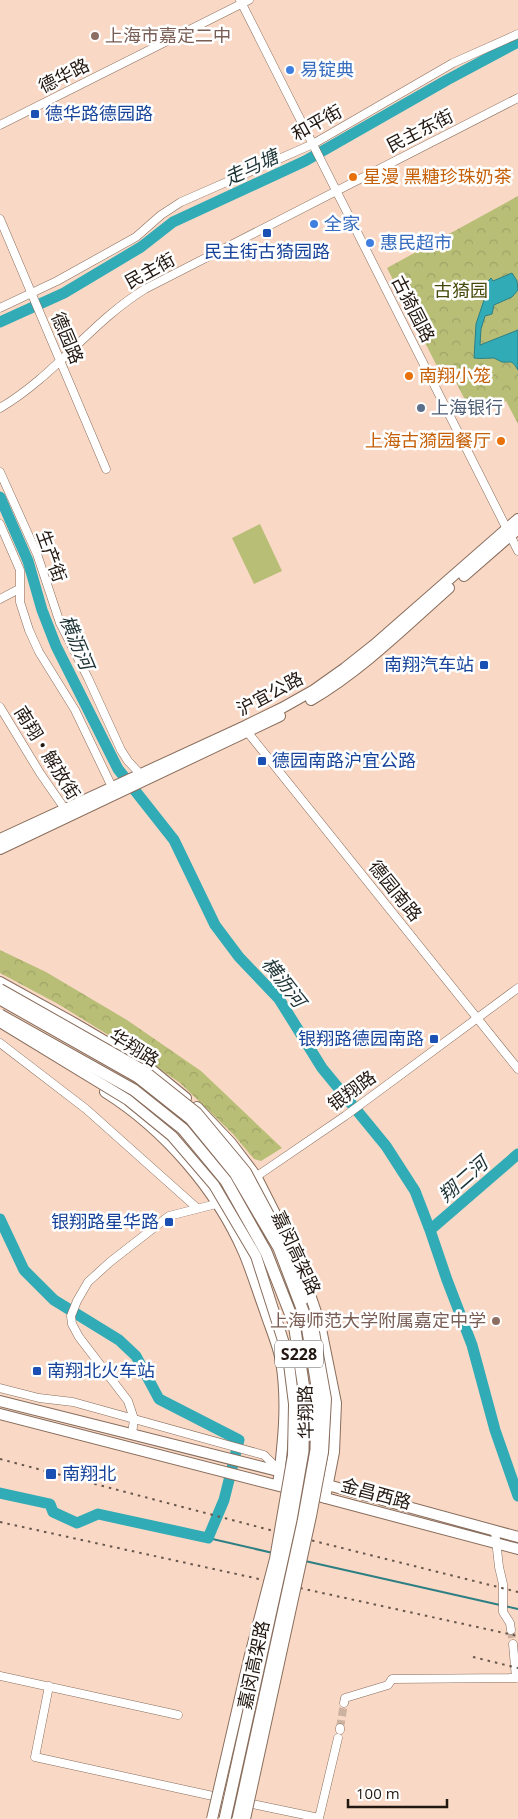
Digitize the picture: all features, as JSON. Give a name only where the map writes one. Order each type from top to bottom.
[{"type":"highway","name":"嘉闵高架路","points":[[0,1000],[138,1077],[191,1119],[235,1173],[274,1240],[306,1319],[317,1386],[316,1450],[303,1522],[238,1819]]},
{"type":"highway","name":"嘉闵高架路","points":[[0,1015],[134,1090],[183,1128],[226,1181],[266,1252],[294,1323],[304,1389],[303,1451],[291,1520],[225,1819]]},
{"type":"main road","name":"沪宜公路","points":[[0,849],[67,812],[118,787],[140,779],[310,700],[350,674],[379,651],[512,531],[518,519]]},
{"type":"main road","name":"沪宜公路","points":[[0,838],[67,812]]},
{"type":"main road","points":[[0,982],[74,1022],[147,1066],[200,1109],[231,1143],[256,1176],[298,1259],[320,1324],[336,1403],[334,1452],[325,1498]]},
{"type":"main road","name":"华翔路","points":[[0,989],[143,1070],[197,1113],[246,1172],[286,1247],[311,1320],[326,1399],[323,1452],[311,1516],[245,1819]]},
{"type":"main road","name":"华翔路","points":[[0,1022],[128,1100],[172,1136],[214,1185],[256,1256],[288,1356],[294,1404],[293,1455],[274,1559],[212,1819]]},
{"type":"main road","points":[[0,1028],[125,1104],[173,1148],[198,1175],[216,1204],[244,1253],[281,1359],[286,1420],[278,1485]]},
{"type":"main road","points":[[0,1402],[132,1434]]},
{"type":"main road","name":"金昌西路","points":[[0,1414],[214,1468],[518,1549]]},
{"type":"main road","name":"金昌西路","points":[[132,1434],[219,1455],[518,1537]]},
{"type":"street","name":"德华路","points":[[0,125],[243,1]]},
{"type":"street","name":"古猗园路","points":[[243,1],[336,190],[512,531],[518,551]]},
{"type":"street","name":"和平街","points":[[0,308],[57,281],[136,237],[161,215],[181,202],[314,145],[453,63],[518,34]]},
{"type":"street","name":"民主东街","points":[[336,190],[518,98]]},
{"type":"street","name":"民主街","points":[[0,408],[32,387],[115,310],[137,294],[336,190]]},
{"type":"street","name":"德园路","points":[[0,219],[106,469]]},
{"type":"street","name":"生产街","points":[[0,472],[37,554],[60,623],[121,750],[140,779]]},
{"type":"street","points":[[0,524],[20,570],[19,589],[22,610],[33,640],[72,704],[118,787]]},
{"type":"street","points":[[0,599],[19,589]]},
{"type":"street","name":"南翔 • 解放街","points":[[0,706],[67,812]]},
{"type":"street","name":"德园南路","points":[[246,729],[518,1069]]},
{"type":"street","name":"银翔路","points":[[134,1419],[128,1401],[79,1337],[72,1324],[71,1316],[88,1282],[110,1262],[169,1216],[216,1204],[365,1101],[518,988]]},
{"type":"street","points":[[0,1043],[86,1108],[196,1208]]},
{"type":"street","points":[[0,1388],[39,1398],[73,1402],[264,1455],[280,1472]]},
{"type":"street","points":[[132,1434],[134,1419]]},
{"type":"street","points":[[497,1532],[500,1544],[499,1567],[504,1584],[504,1612],[510,1623],[511,1630]]},
{"type":"street","points":[[344,1702],[345,1698],[388,1685],[392,1679],[516,1678],[513,1644]]},
{"type":"street","points":[[0,1676],[178,1715]]},
{"type":"street","points":[[49,1686],[36,1757],[319,1819],[338,1738]]},
{"type":"green space","name":"古猗园","points":[[518,196],[518,424],[506,401],[485,411],[479,400],[468,406],[451,372],[442,376],[387,268]]},
{"type":"green space","points":[[260,524],[282,571],[254,584],[232,538]]},
{"type":"green space","points":[[0,950],[46,972],[127,1020],[201,1071],[282,1148],[261,1161],[254,1159],[233,1134],[180,1083],[136,1052],[58,1004],[0,973]]},
{"type":"water","points":[[512,273],[517,281],[518,290],[512,297],[494,305],[492,314],[485,316],[481,329],[480,345],[518,330],[518,370],[511,362],[502,362],[494,358],[474,358],[476,324],[485,297],[484,292],[487,289],[486,283],[491,278],[493,281]]},
{"type":"waterway","name":"走马塘","points":[[0,322],[64,293],[141,247],[173,222],[305,161],[518,42]]},
{"type":"waterway","name":"横沥河","points":[[0,497],[28,561],[42,610],[56,646],[118,769],[174,840],[215,925],[239,957],[279,999],[322,1068],[386,1146],[415,1191],[472,1345],[495,1430],[518,1496]]},
{"type":"waterway","name":"翔二河","points":[[430,1230],[518,1154]]},
{"type":"waterway","points":[[0,1219],[24,1270],[54,1300],[119,1340],[136,1356],[159,1399],[239,1440],[224,1500],[208,1538],[98,1514],[77,1523],[53,1512],[50,1504],[0,1493]]},
{"type":"waterway","points":[[208,1538],[273,1553]]},
{"type":"waterway","points":[[305,1561],[500,1605]]},
{"type":"waterway","points":[[505,1606],[518,1609]]},
{"type":"tunnel","points":[[511,1630],[513,1644]]},
{"type":"tunnel","points":[[340,1728],[344,1703]]},
{"type":"railway","points":[[0,1459],[270,1530],[518,1592]]},
{"type":"railway","points":[[0,1522],[518,1636]]},
{"type":"railway","points":[[473,1657],[518,1668]]},
{"type":"place","name":"上海市嘉定二中","points":[[95,36]]},
{"type":"place","name":"易锭典","points":[[290,70]]},
{"type":"place","name":"德华路德园路","points":[[35,114]]},
{"type":"place","name":"星漫 黑糖珍珠奶茶","points":[[353,177]]},
{"type":"place","name":"全家","points":[[314,224]]},
{"type":"place","name":"民主街古猗园路","points":[[267,233]]},
{"type":"place","name":"惠民超市","points":[[370,243]]},
{"type":"place","name":"南翔小笼","points":[[409,376]]},
{"type":"place","name":"上海银行","points":[[421,408]]},
{"type":"place","name":"上海古漪园餐厅","points":[[501,441]]},
{"type":"place","name":"南翔汽车站","points":[[484,665]]},
{"type":"place","name":"德园南路沪宜公路","points":[[262,761]]},
{"type":"place","name":"银翔路德园南路","points":[[434,1039]]},
{"type":"place","name":"银翔路星华路","points":[[169,1222]]},
{"type":"place","name":"上海师范大学附属嘉定中学","points":[[496,1321]]},
{"type":"place","name":"南翔北火车站","points":[[37,1371]]},
{"type":"place","name":"南翔北","points":[[51,1474]]}]
